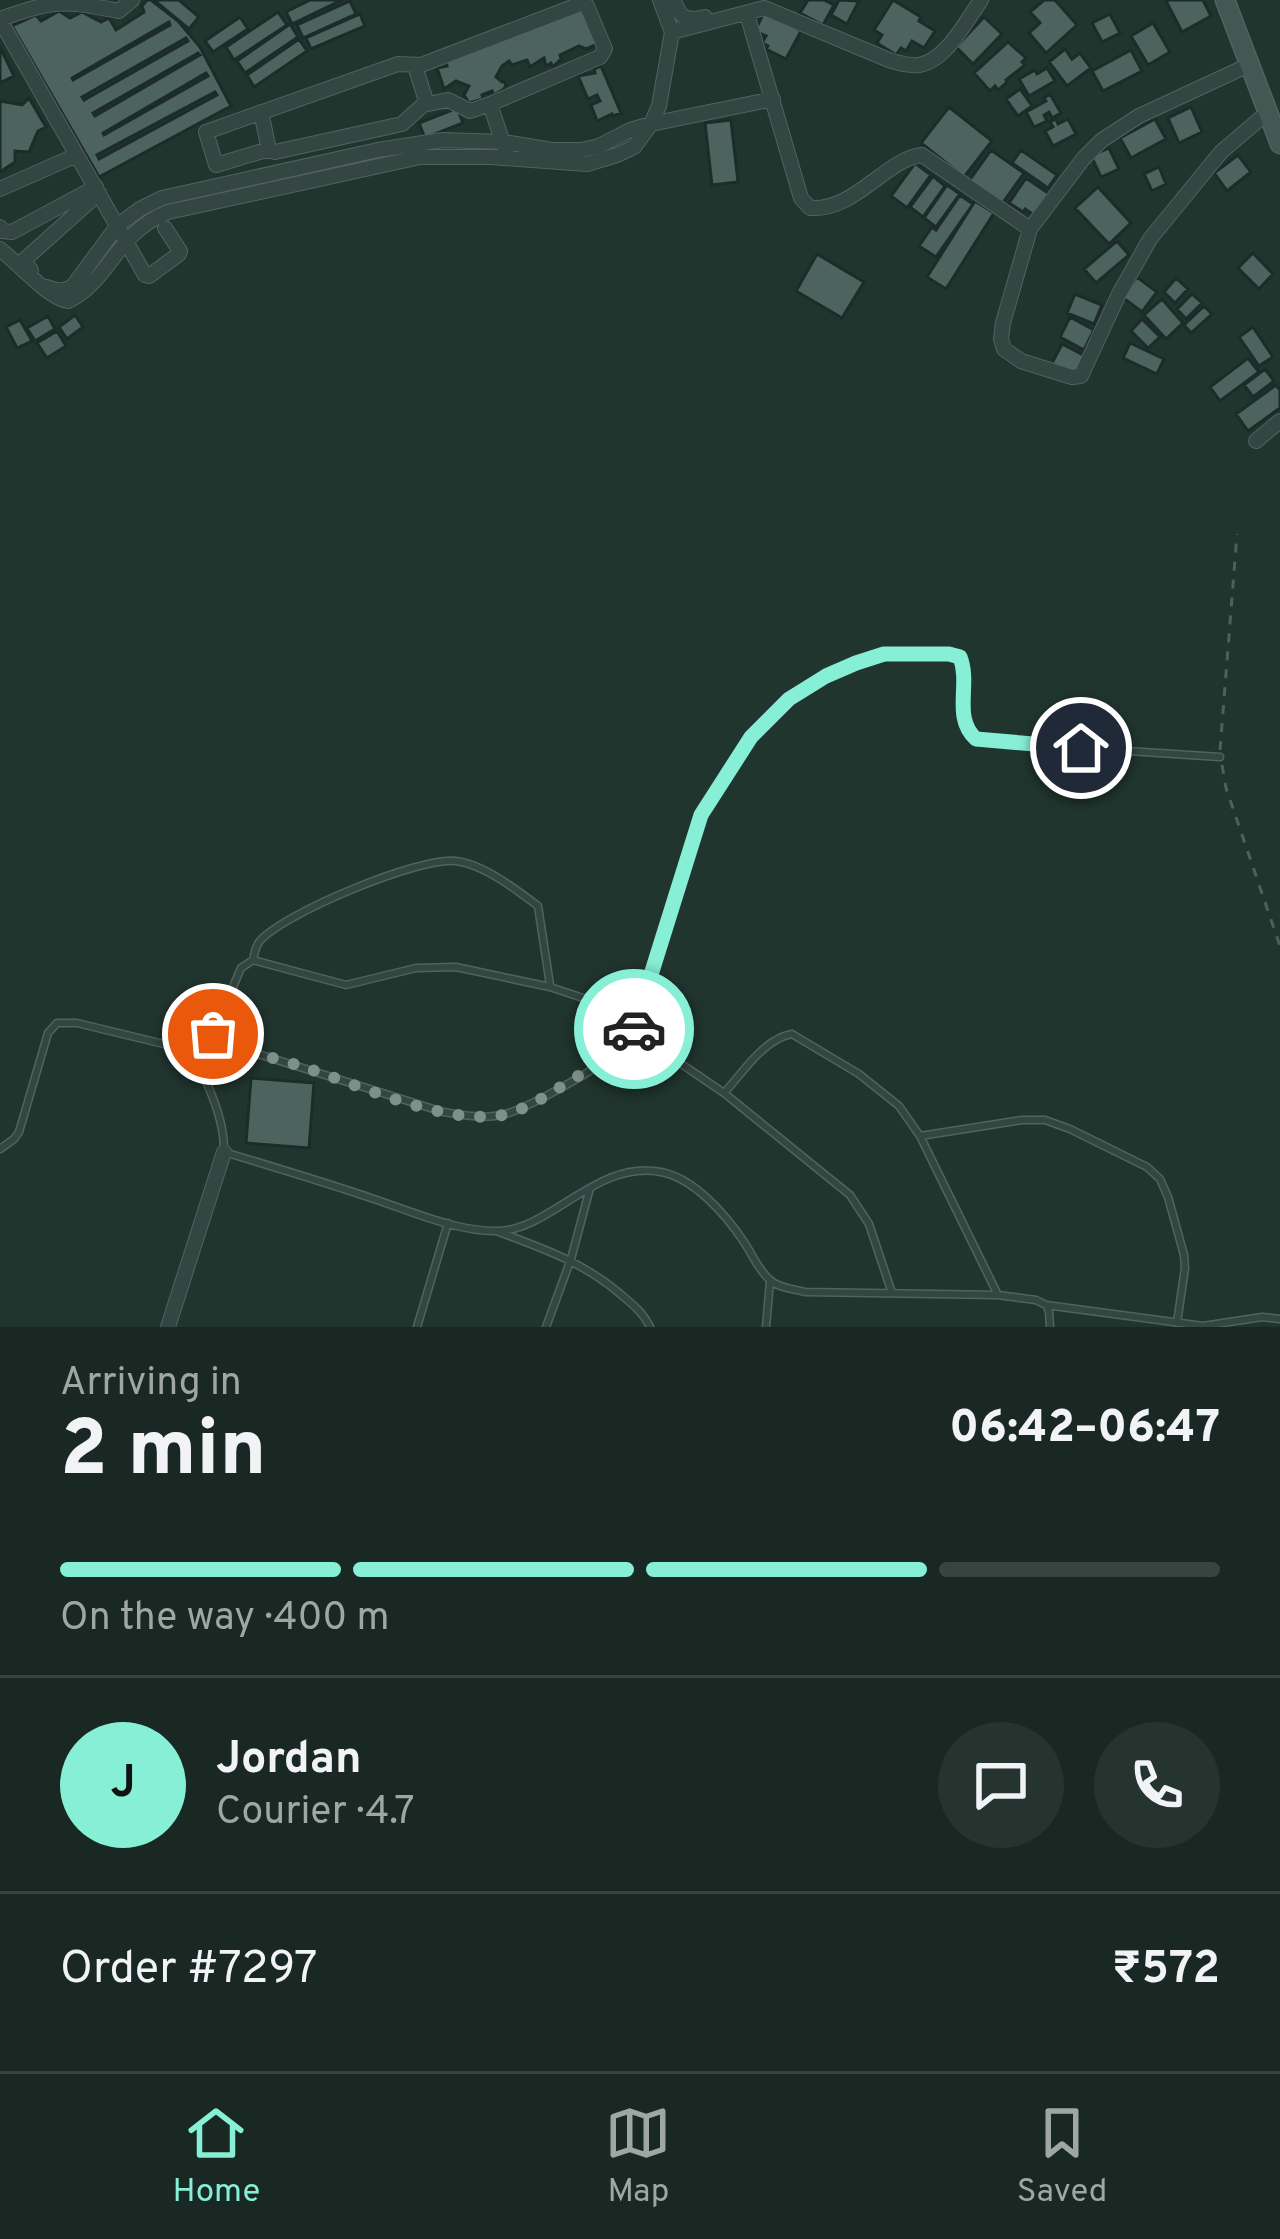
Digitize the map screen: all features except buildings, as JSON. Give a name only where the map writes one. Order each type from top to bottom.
[{"type":"street","points":[[132,0],[119,10],[54,0],[0,20],[146,275],[179,254],[165,227]]},
{"type":"street","points":[[63,296],[118,225],[162,199],[205,197],[276,182],[378,150],[442,140],[587,164],[634,148],[659,106],[672,32],[661,0]]},
{"type":"street","points":[[674,0],[680,16],[690,20],[757,5],[908,65],[933,60],[981,0]]},
{"type":"street","points":[[1225,0],[1280,144]]},
{"type":"street","points":[[583,3],[587,6],[604,49],[600,57],[470,111],[448,100],[427,104],[402,124],[216,165],[206,132],[398,64],[415,66],[583,3]]},
{"type":"street","points":[[672,32],[757,5]]},
{"type":"street","points":[[757,5],[773,99],[801,197],[811,208],[849,198],[909,158],[922,155],[1030,229]]},
{"type":"street","points":[[1251,64],[1139,116],[1083,159],[1030,229],[1003,323],[1004,349],[1021,361],[1081,376],[1118,294],[1150,239],[1221,152],[1268,112]]},
{"type":"street","points":[[415,66],[427,104]]},
{"type":"street","points":[[651,124],[773,99]]},
{"type":"street","points":[[490,104],[506,150]]},
{"type":"street","points":[[261,112],[269,150]]},
{"type":"street","points":[[0,189],[77,155]]},
{"type":"street","points":[[0,227],[2,232],[13,232],[98,190]]},
{"type":"street","points":[[63,296],[23,261],[98,190]]},
{"type":"street","points":[[0,250],[63,296],[82,295],[138,228],[205,197]]},
{"type":"street","points":[[1256,441],[1280,421]]},
{"type":"street","points":[[168,1327],[224,1153]]},
{"type":"lane","points":[[213,1034],[239,1048],[443,1112],[499,1116],[528,1106],[624,1049],[701,815],[751,737],[789,699],[826,676],[884,654],[960,657],[963,722],[976,739],[1220,757]]},
{"type":"lane","points":[[0,1149],[19,1132],[48,1033],[57,1023],[77,1023],[176,1047],[192,1048],[206,1042],[241,968],[253,960],[256,944],[297,913],[421,864],[457,860],[506,881],[538,906],[550,987]]},
{"type":"lane","points":[[253,960],[336,984],[355,984],[416,968],[456,967],[586,999],[724,1093],[850,1195],[869,1224],[892,1293]]},
{"type":"lane","points":[[724,1093],[773,1041],[792,1034],[884,1091],[920,1136],[998,1295]]},
{"type":"lane","points":[[192,1048],[219,1117],[224,1153],[448,1223],[497,1231],[572,1259],[639,1310],[650,1327]]},
{"type":"lane","points":[[920,1136],[1045,1120],[1147,1167],[1160,1179],[1168,1197],[1184,1255],[1177,1323]]},
{"type":"lane","points":[[497,1231],[524,1225],[590,1187],[645,1170],[677,1177],[724,1216],[770,1281],[805,1292],[998,1295],[1203,1326],[1280,1318]]},
{"type":"lane","points":[[546,1327],[572,1259],[590,1187]]},
{"type":"lane","points":[[417,1327],[448,1223]]},
{"type":"lane","points":[[766,1327],[770,1281]]},
{"type":"lane","points":[[1046,1305],[1050,1327]]},
{"type":"path","points":[[1237,534],[1220,757],[1226,788],[1280,946]]},
{"type":"way so far","points":[[213,1034],[239,1048],[443,1112],[499,1116],[528,1106],[624,1049],[634,1029]]},
{"type":"route","points":[[634,1029],[701,815],[751,737],[789,699],[826,676],[884,654],[949,654],[960,657],[964,667],[963,722],[976,739],[1081,748]]}]
